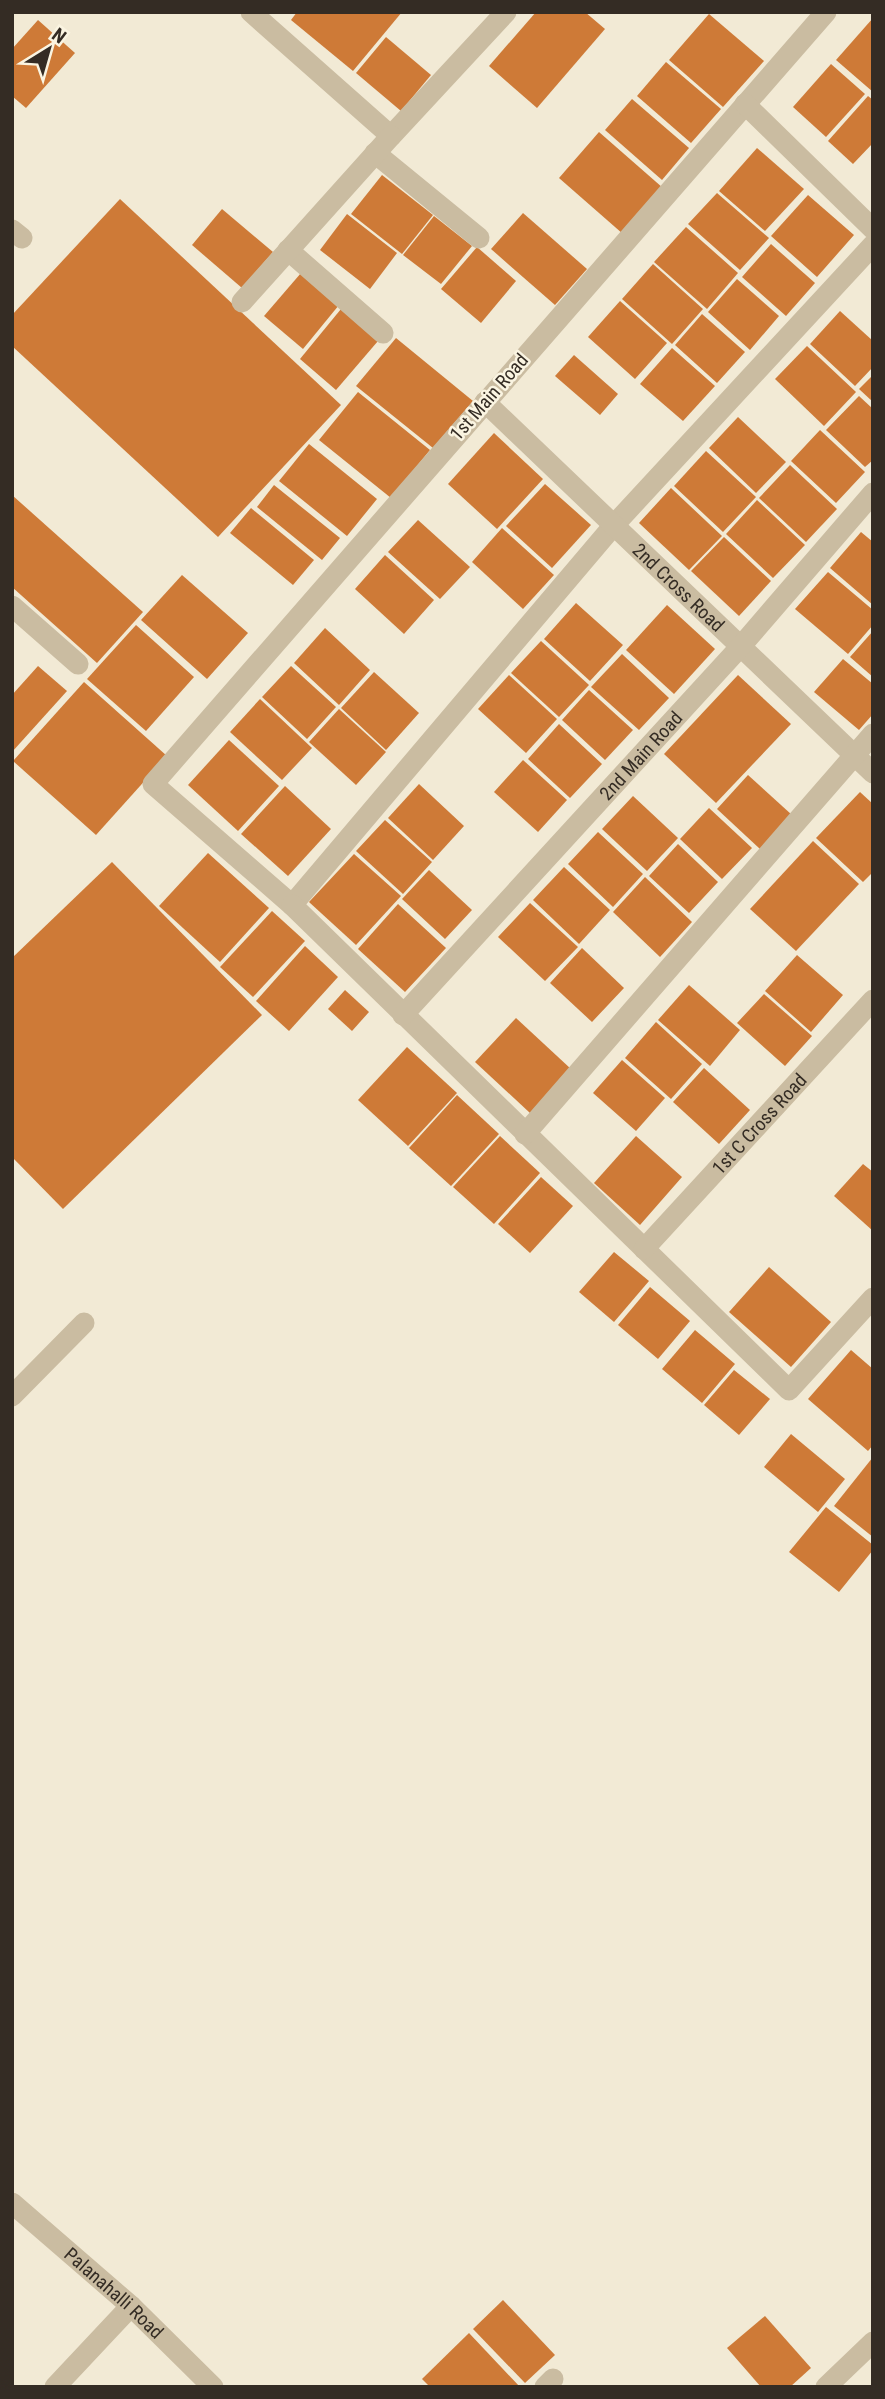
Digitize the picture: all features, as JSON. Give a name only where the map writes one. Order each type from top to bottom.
[{"type":"street","points":[[251,12],[391,136]]},
{"type":"street","points":[[242,302],[506,12]]},
{"type":"street","name":"1st Main Road","points":[[292,905],[153,784],[826,12]]},
{"type":"street","points":[[745,104],[873,229]]},
{"type":"street","points":[[375,153],[479,238]]},
{"type":"street","points":[[873,245],[614,526],[292,905],[789,1390],[873,1298]]},
{"type":"street","points":[[288,250],[383,333]]},
{"type":"street","name":"2nd Cross Road","points":[[485,402],[873,773]]},
{"type":"street","name":"2nd Main Road","points":[[403,1015],[741,646],[873,493]]},
{"type":"street","points":[[12,606],[78,664]]},
{"type":"street","points":[[525,1134],[873,734]]},
{"type":"street","name":"1st C Cross Road","points":[[644,1249],[873,1000]]},
{"type":"street","points":[[12,1396],[84,1323]]},
{"type":"street","name":"Palanahalli Road","points":[[12,2203],[131,2306],[212,2387]]},
{"type":"street","points":[[55,2387],[131,2306]]},
{"type":"street","points":[[826,2387],[873,2342]]},
{"type":"building","points":[[297,12],[402,12],[353,71],[291,20]]},
{"type":"building","points":[[536,12],[585,12],[605,29],[537,108],[489,66]]},
{"type":"building","points":[[709,14],[764,61],[723,107],[669,60]]},
{"type":"building","points":[[873,18],[873,92],[836,60]]},
{"type":"building","points":[[38,20],[75,53],[26,108],[12,96],[12,49]]},
{"type":"building","points":[[386,37],[431,75],[401,111],[356,73]]},
{"type":"building","points":[[666,62],[721,109],[691,143],[637,96]]},
{"type":"building","points":[[831,64],[865,94],[826,137],[793,107]]},
{"type":"building","points":[[868,96],[873,100],[873,143],[853,164],[828,141]]},
{"type":"building","points":[[632,99],[689,148],[662,180],[605,130]]},
{"type":"building","points":[[599,132],[663,188],[623,234],[559,178]]},
{"type":"building","points":[[757,148],[804,189],[765,231],[719,191]]},
{"type":"building","points":[[382,175],[433,215],[402,254],[351,214]]},
{"type":"building","points":[[717,193],[769,238],[740,270],[688,224]]},
{"type":"building","points":[[808,195],[854,235],[817,277],[771,236]]},
{"type":"building","points":[[120,199],[341,405],[218,537],[12,346],[12,315]]},
{"type":"building","points":[[222,209],[273,252],[242,288],[192,245]]},
{"type":"building","points":[[523,213],[587,269],[555,305],[491,249]]},
{"type":"building","points":[[347,214],[397,253],[370,289],[320,250]]},
{"type":"building","points":[[434,216],[472,246],[441,284],[403,255]]},
{"type":"building","points":[[686,227],[738,273],[707,309],[654,262]]},
{"type":"building","points":[[771,244],[815,283],[786,316],[742,277]]},
{"type":"building","points":[[477,247],[516,281],[481,323],[441,289]]},
{"type":"building","points":[[653,264],[703,309],[672,344],[622,299]]},
{"type":"building","points":[[301,273],[339,305],[303,349],[264,316]]},
{"type":"building","points":[[737,279],[779,316],[750,350],[708,312]]},
{"type":"building","points":[[620,301],[667,343],[635,379],[588,337]]},
{"type":"building","points":[[341,309],[378,341],[336,390],[300,359]]},
{"type":"building","points":[[840,311],[873,341],[873,367],[855,386],[810,344]]},
{"type":"building","points":[[702,314],[745,352],[717,383],[675,345]]},
{"type":"building","points":[[396,338],[473,401],[433,448],[356,386]]},
{"type":"building","points":[[807,346],[856,392],[824,426],[775,379]]},
{"type":"building","points":[[672,348],[715,386],[683,421],[640,384]]},
{"type":"building","points":[[574,355],[618,394],[600,415],[555,376]]},
{"type":"building","points":[[873,375],[873,402],[859,389]]},
{"type":"building","points":[[358,392],[430,450],[391,498],[319,440]]},
{"type":"building","points":[[859,396],[873,409],[873,460],[865,467],[826,430]]},
{"type":"building","points":[[738,417],[786,462],[756,493],[709,448]]},
{"type":"building","points":[[820,430],[865,472],[836,503],[791,461]]},
{"type":"building","points":[[494,433],[543,479],[497,529],[448,484]]},
{"type":"building","points":[[309,444],[377,499],[347,536],[279,481]]},
{"type":"building","points":[[706,451],[756,497],[723,532],[674,486]]},
{"type":"building","points":[[790,465],[837,509],[806,542],[759,498]]},
{"type":"building","points":[[545,484],[591,525],[552,568],[506,526]]},
{"type":"building","points":[[274,485],[340,538],[322,560],[257,507]]},
{"type":"building","points":[[671,488],[722,536],[689,570],[639,523]]},
{"type":"building","points":[[12,495],[143,612],[97,663],[12,587]]},
{"type":"building","points":[[757,500],[805,545],[773,578],[726,534]]},
{"type":"building","points":[[251,508],[314,560],[293,585],[230,533]]},
{"type":"building","points":[[418,520],[470,567],[440,599],[388,552]]},
{"type":"building","points":[[502,528],[554,575],[523,609],[472,562]]},
{"type":"building","points":[[861,532],[873,542],[873,605],[830,568]]},
{"type":"building","points":[[724,537],[771,581],[739,616],[691,571]]},
{"type":"building","points":[[385,555],[434,600],[404,634],[355,589]]},
{"type":"building","points":[[828,572],[873,610],[873,625],[848,654],[795,609]]},
{"type":"building","points":[[182,575],[248,633],[207,679],[141,620]]},
{"type":"building","points":[[576,603],[623,645],[590,681],[544,639]]},
{"type":"building","points":[[667,605],[715,649],[674,694],[626,650]]},
{"type":"building","points":[[136,625],[194,677],[146,731],[87,679]]},
{"type":"building","points":[[325,628],[370,670],[339,705],[294,663]]},
{"type":"building","points":[[873,631],[873,677],[850,657]]},
{"type":"building","points":[[541,641],[589,685],[559,717],[511,673]]},
{"type":"building","points":[[622,654],[669,698],[639,730],[591,687]]},
{"type":"building","points":[[843,659],[873,684],[873,714],[859,730],[814,692]]},
{"type":"building","points":[[38,666],[67,691],[12,752],[12,695]]},
{"type":"building","points":[[291,666],[336,707],[307,739],[262,697]]},
{"type":"building","points":[[374,672],[419,713],[386,750],[341,708]]},
{"type":"building","points":[[509,675],[557,719],[526,753],[478,709]]},
{"type":"building","points":[[738,675],[791,724],[716,803],[664,754]]},
{"type":"building","points":[[84,682],[167,756],[96,835],[13,761]]},
{"type":"building","points":[[589,690],[633,730],[605,760],[562,720]]},
{"type":"building","points":[[260,699],[312,748],[282,780],[230,732]]},
{"type":"building","points":[[339,709],[386,752],[356,785],[309,742]]},
{"type":"building","points":[[559,724],[602,764],[570,798],[528,759]]},
{"type":"building","points":[[229,740],[279,786],[238,831],[188,785]]},
{"type":"building","points":[[523,760],[567,800],[538,832],[494,792]]},
{"type":"building","points":[[748,775],[792,815],[760,849],[717,809]]},
{"type":"building","points":[[419,784],[464,826],[433,860],[388,818]]},
{"type":"building","points":[[285,786],[331,829],[288,876],[241,834]]},
{"type":"building","points":[[860,792],[873,804],[873,872],[863,882],[816,838]]},
{"type":"building","points":[[633,796],[678,838],[647,871],[602,829]]},
{"type":"building","points":[[709,808],[752,848],[722,879],[680,839]]},
{"type":"building","points":[[385,820],[432,862],[403,894],[356,851]]},
{"type":"building","points":[[598,832],[643,874],[613,907],[568,864]]},
{"type":"building","points":[[813,841],[859,884],[796,951],[750,909]]},
{"type":"building","points":[[678,844],[718,882],[689,913],[649,876]]},
{"type":"building","points":[[208,853],[269,908],[220,962],[159,906]]},
{"type":"building","points":[[354,854],[401,896],[356,945],[309,902]]},
{"type":"building","points":[[112,862],[262,1015],[63,1209],[12,1157],[12,958]]},
{"type":"building","points":[[564,867],[610,910],[579,944],[533,900]]},
{"type":"building","points":[[429,870],[472,910],[445,939],[402,899]]},
{"type":"building","points":[[645,877],[692,922],[660,957],[613,912]]},
{"type":"building","points":[[530,903],[578,947],[545,981],[498,937]]},
{"type":"building","points":[[398,904],[446,948],[405,992],[358,949]]},
{"type":"building","points":[[272,911],[305,941],[253,997],[220,967]]},
{"type":"building","points":[[305,946],[338,977],[289,1031],[256,1001]]},
{"type":"building","points":[[582,948],[624,988],[592,1022],[550,983]]},
{"type":"building","points":[[797,955],[843,995],[811,1032],[765,991]]},
{"type":"building","points":[[689,985],[740,1030],[710,1066],[658,1020]]},
{"type":"building","points":[[345,990],[369,1012],[352,1031],[328,1009]]},
{"type":"building","points":[[764,994],[812,1036],[785,1066],[737,1023]]},
{"type":"building","points":[[516,1018],[571,1069],[530,1113],[475,1062]]},
{"type":"building","points":[[656,1022],[702,1064],[671,1099],[625,1058]]},
{"type":"building","points":[[407,1047],[457,1093],[408,1146],[358,1100]]},
{"type":"building","points":[[622,1060],[665,1098],[636,1131],[593,1093]]},
{"type":"building","points":[[704,1068],[750,1110],[719,1144],[673,1102]]},
{"type":"building","points":[[457,1095],[499,1134],[451,1186],[409,1148]]},
{"type":"building","points":[[500,1136],[540,1173],[494,1224],[453,1187]]},
{"type":"building","points":[[636,1136],[682,1177],[640,1225],[594,1183]]},
{"type":"building","points":[[863,1164],[873,1172],[873,1231],[834,1196]]},
{"type":"building","points":[[541,1177],[573,1206],[530,1253],[498,1224]]},
{"type":"building","points":[[614,1252],[649,1281],[614,1322],[579,1292]]},
{"type":"building","points":[[769,1267],[831,1322],[791,1367],[729,1312]]},
{"type":"building","points":[[650,1287],[690,1321],[658,1359],[618,1325]]},
{"type":"building","points":[[695,1330],[735,1364],[702,1403],[662,1369]]},
{"type":"building","points":[[851,1350],[873,1369],[873,1445],[868,1451],[808,1399]]},
{"type":"building","points":[[734,1370],[770,1399],[739,1435],[704,1405]]},
{"type":"building","points":[[791,1434],[845,1479],[818,1512],[764,1467]]},
{"type":"building","points":[[873,1457],[873,1537],[834,1506]]},
{"type":"building","points":[[826,1507],[873,1545],[873,1550],[839,1592],[789,1552]]},
{"type":"building","points":[[503,2300],[555,2355],[525,2383],[473,2329]]},
{"type":"building","points":[[765,2316],[811,2368],[790,2387],[761,2387],[727,2348]]},
{"type":"building","points":[[469,2333],[520,2387],[430,2387],[422,2379]]}]
